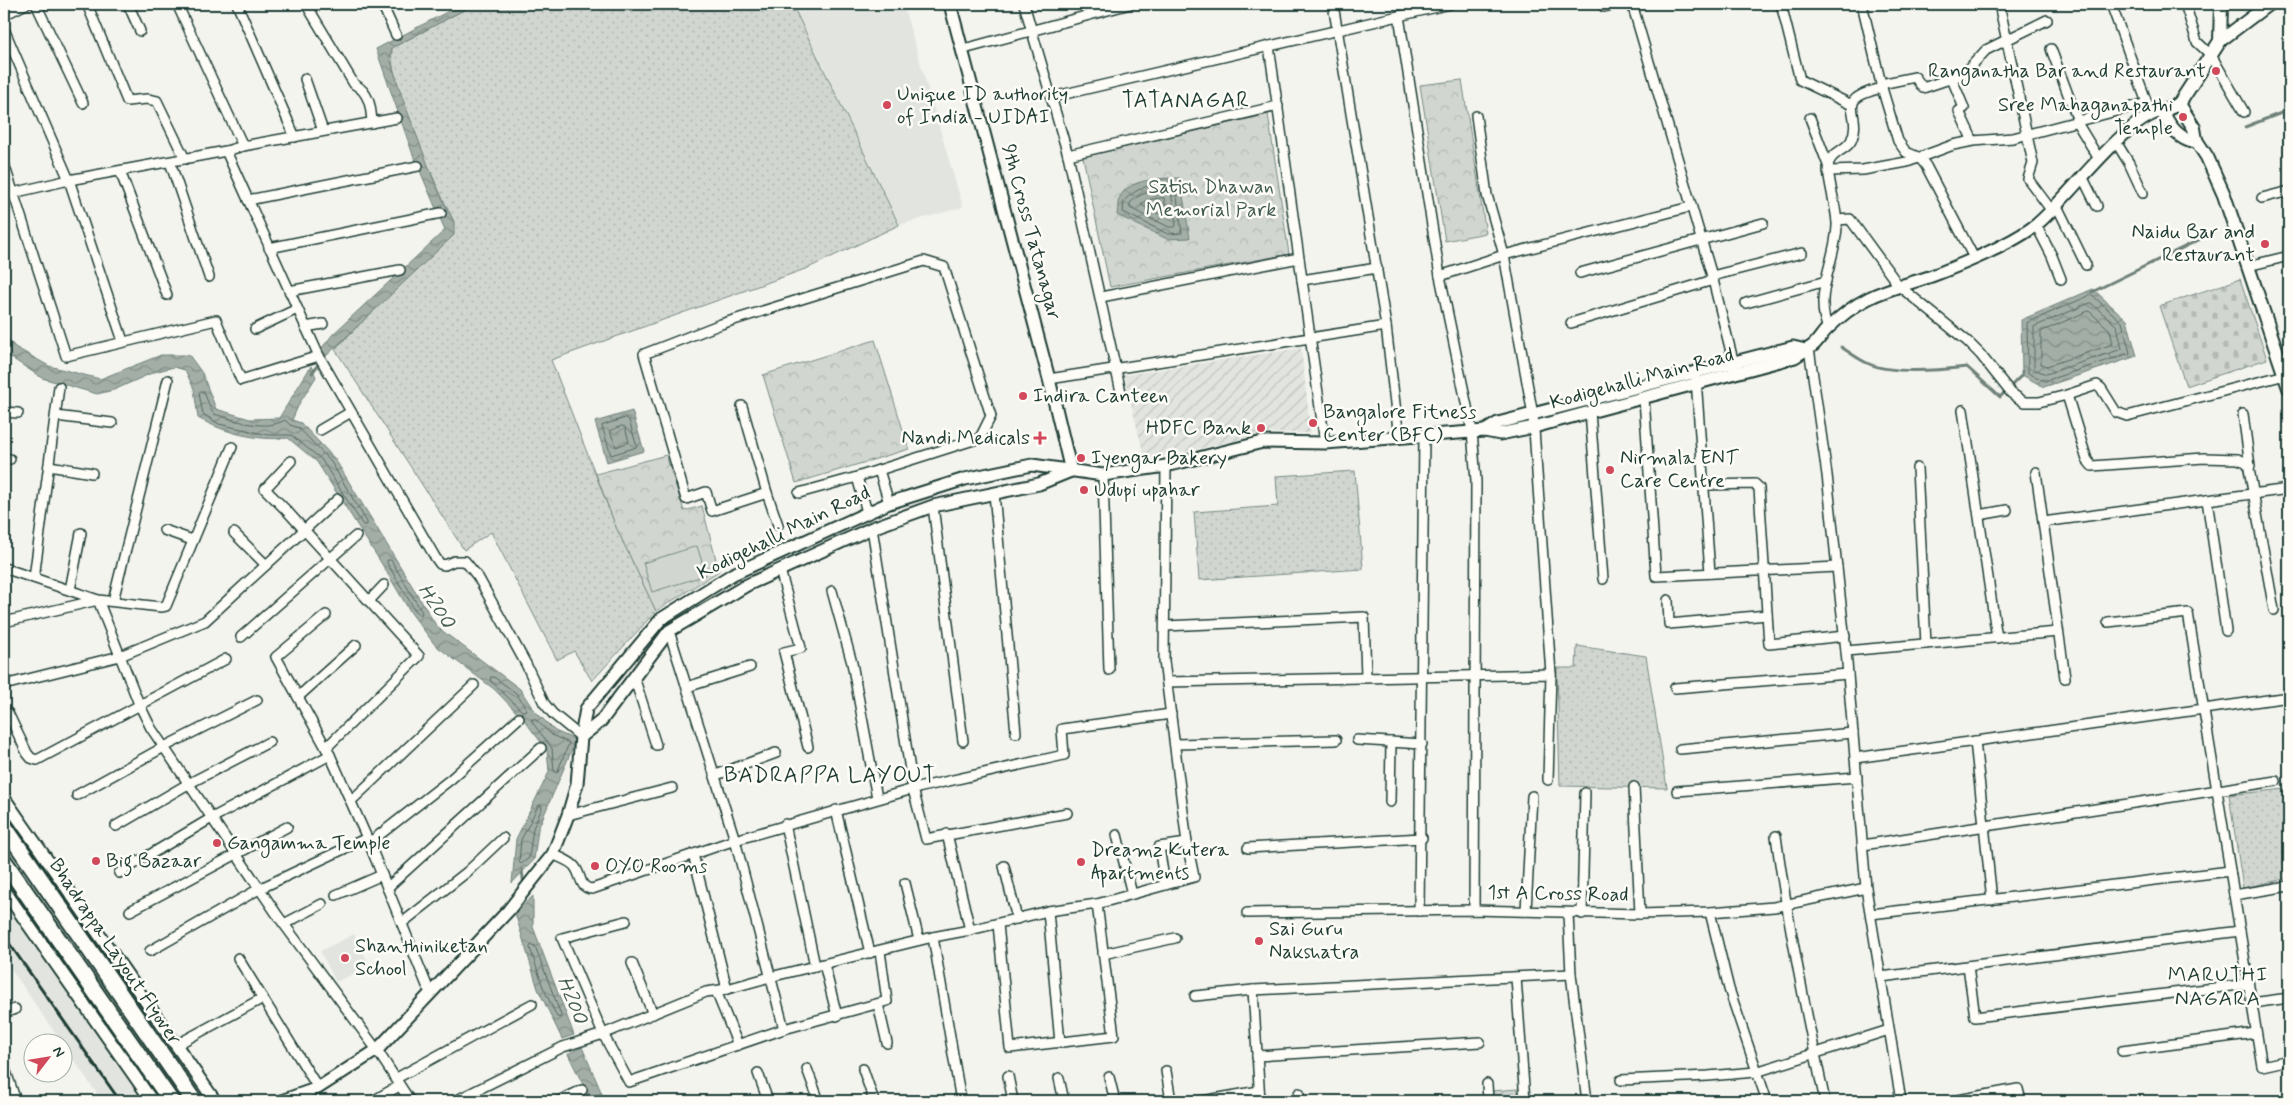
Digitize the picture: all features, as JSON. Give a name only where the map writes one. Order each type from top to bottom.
[{"type":"highway","name":"Bhadrappa Layout Flyover","points":[[4,826],[194,1101]]},
{"type":"highway","name":"Bhadrappa Layout Flyover","points":[[4,861],[171,1101]]},
{"type":"main road","points":[[2221,4],[2220,41],[2179,104],[2194,128],[2196,140],[2217,177],[2287,374],[2289,388]]},
{"type":"main road","name":"Kodigehalli Main Road","points":[[2162,111],[2179,104]]},
{"type":"main road","points":[[2162,111],[2169,126],[2176,133],[2190,141],[2196,140]]},
{"type":"street","points":[[4,15],[26,4]]},
{"type":"street","points":[[36,4],[83,103]]},
{"type":"street","points":[[87,4],[127,101],[147,99],[157,101],[184,159]]},
{"type":"street","points":[[128,4],[140,31]]},
{"type":"street","points":[[177,4],[243,146]]},
{"type":"street","points":[[237,4],[294,137]]},
{"type":"street","points":[[306,4],[354,84],[366,93],[371,107],[372,123]]},
{"type":"street","points":[[382,4],[396,35]]},
{"type":"street","name":"9th Cross Tatanagar","points":[[950,4],[964,49],[1050,379],[1071,471]]},
{"type":"street","points":[[1024,4],[1068,155],[1121,392]]},
{"type":"street","points":[[964,49],[1130,4]]},
{"type":"street","points":[[1333,4],[1386,326],[1399,438]]},
{"type":"street","points":[[1052,97],[1450,4]]},
{"type":"street","points":[[1602,4],[1604,7],[1617,4]]},
{"type":"street","points":[[1632,4],[1690,207],[1713,278],[1735,368]]},
{"type":"street","points":[[1781,4],[1800,80],[1852,105]]},
{"type":"street","points":[[1862,4],[1898,141],[1906,152],[1920,158],[1926,166],[1974,258]]},
{"type":"street","points":[[1998,4],[2033,163],[2028,179],[2054,208],[2086,265]]},
{"type":"street","points":[[2111,4],[2147,103],[2149,115]]},
{"type":"street","points":[[2185,4],[2197,42],[2211,55],[2244,112]]},
{"type":"street","points":[[2220,41],[2269,4]]},
{"type":"street","points":[[1399,16],[1440,276],[1472,432],[1476,481],[1474,910]]},
{"type":"street","points":[[1828,168],[1832,157],[1850,143],[1854,129],[1852,105],[1855,98],[1862,93],[1915,77],[1923,88],[1952,79],[1969,70],[1986,50],[2047,20]]},
{"type":"street","points":[[4,29],[69,180],[123,341]]},
{"type":"street","points":[[1269,46],[1325,443]]},
{"type":"street","points":[[2051,49],[2077,121],[2099,159]]},
{"type":"street","points":[[304,79],[323,131]]},
{"type":"street","points":[[1952,79],[1964,108],[1959,111],[1973,141]]},
{"type":"street","points":[[1828,168],[1864,170],[1920,158],[1948,147],[1973,141],[2005,139],[2026,135],[2147,103]]},
{"type":"street","points":[[1068,155],[1278,106]]},
{"type":"street","name":"Kodigehalli Main Road","points":[[281,1101],[318,1088],[377,1050],[508,911],[551,857],[568,815],[577,784],[581,737],[586,709],[661,619],[733,574],[889,503],[965,479],[1032,465],[1104,476],[1166,466],[1263,442],[1325,443],[1485,430],[1500,434],[1534,421],[1696,378],[1735,368],[1795,357],[1807,349],[1828,328],[1860,303],[1974,258],[2036,225],[2116,142],[2149,115],[2162,111]]},
{"type":"street","points":[[1476,116],[1487,195],[1504,255],[1534,421],[1546,574],[1551,674],[1548,780]]},
{"type":"street","points":[[4,195],[69,180],[397,118]]},
{"type":"street","points":[[1810,118],[1828,168],[1837,220],[1837,229],[1826,281],[1823,315],[1828,328]]},
{"type":"street","points":[[2116,142],[2129,163],[2143,194]]},
{"type":"street","points":[[226,151],[319,356],[435,557],[440,564],[445,565],[454,560],[465,561],[478,578],[526,664],[544,703],[553,714],[581,737]]},
{"type":"street","points":[[170,162],[209,277]]},
{"type":"street","points":[[4,164],[66,356],[216,320],[241,380],[319,356]]},
{"type":"street","points":[[248,200],[418,166]]},
{"type":"street","points":[[120,171],[167,295]]},
{"type":"street","points":[[2083,178],[2097,206]]},
{"type":"street","points":[[2262,198],[2289,192]]},
{"type":"street","points":[[1440,276],[1504,255],[1690,207]]},
{"type":"street","points":[[269,248],[441,213]]},
{"type":"street","points":[[1837,220],[1850,219],[1899,286],[1967,341],[1980,354],[2011,393],[2024,402],[2039,402],[2097,386],[2101,388],[2116,412],[2127,416],[2287,374]]},
{"type":"street","points":[[1580,274],[1700,239],[1763,223]]},
{"type":"street","points":[[2036,225],[2061,279]]},
{"type":"street","points":[[1571,323],[1713,278],[1802,253]]},
{"type":"street","points":[[2248,266],[2289,256]]},
{"type":"street","points":[[1101,296],[1299,258]]},
{"type":"street","points":[[767,493],[712,510],[706,492],[686,499],[644,354],[721,324],[924,262],[944,267],[991,416],[980,438],[799,493]]},
{"type":"street","points":[[1302,280],[1377,268]]},
{"type":"street","points":[[289,291],[400,270]]},
{"type":"street","points":[[1746,303],[1826,281]]},
{"type":"street","points":[[255,329],[297,309]]},
{"type":"street","points":[[305,327],[323,324]]},
{"type":"street","points":[[1050,379],[1386,326]]},
{"type":"street","points":[[1807,349],[1827,475],[1845,636],[1866,888],[1901,1101]]},
{"type":"street","points":[[1696,378],[1710,573]]},
{"type":"street","name":"Kodigehalli Main Road","points":[[1534,421],[1590,412],[1644,398],[1696,378]]},
{"type":"street","points":[[114,601],[168,380]]},
{"type":"street","points":[[34,578],[59,387]]},
{"type":"street","points":[[2067,395],[2086,460],[2092,466],[2204,458],[2244,460],[2250,466]]},
{"type":"street","points":[[1644,398],[1656,576],[1837,567]]},
{"type":"street","points":[[742,406],[778,525]]},
{"type":"street","points":[[1963,410],[1997,638]]},
{"type":"street","points":[[4,412],[18,413]]},
{"type":"street","points":[[320,430],[351,412]]},
{"type":"street","points":[[1590,412],[1603,579]]},
{"type":"street","points":[[2243,414],[2274,610]]},
{"type":"street","points":[[56,416],[112,423]]},
{"type":"street","points":[[1420,911],[1424,436]]},
{"type":"street","points":[[4,568],[98,600],[166,606],[232,447]]},
{"type":"street","points":[[119,873],[328,752],[419,656],[265,489],[291,461]]},
{"type":"street","points":[[49,466],[92,473]]},
{"type":"street","points":[[455,1101],[563,1047],[603,1034],[706,992],[727,989],[919,940],[998,924],[1048,911],[1097,904],[1194,877],[1187,843],[1164,661],[1166,466]]},
{"type":"street","points":[[1917,468],[1926,644]]},
{"type":"street","points":[[879,470],[889,503]]},
{"type":"street","name":"Kodigehalli Main Road","points":[[581,737],[602,720],[669,631],[706,608],[767,576],[872,528],[933,506],[1039,484],[1071,471]]},
{"type":"street","points":[[2036,472],[2065,678]]},
{"type":"street","points":[[857,476],[867,512]]},
{"type":"street","points":[[1104,476],[1109,670]]},
{"type":"street","points":[[1704,485],[1755,484],[1759,488],[1769,644],[1845,636]]},
{"type":"street","points":[[2043,522],[2289,489]]},
{"type":"street","points":[[994,493],[1016,734]]},
{"type":"street","points":[[8,684],[120,656],[205,621],[338,499]]},
{"type":"street","points":[[2207,500],[2226,631]]},
{"type":"street","points":[[933,506],[962,741]]},
{"type":"street","points":[[1979,515],[2007,510]]},
{"type":"street","points":[[872,528],[913,789],[926,839],[1067,813]]},
{"type":"street","points":[[164,530],[192,540]]},
{"type":"street","points":[[70,590],[81,533]]},
{"type":"street","points":[[234,533],[266,565]]},
{"type":"street","points":[[241,637],[356,536]]},
{"type":"street","points":[[761,561],[767,576]]},
{"type":"street","points":[[780,570],[801,648],[784,652],[808,747]]},
{"type":"street","points":[[369,601],[384,586]]},
{"type":"street","points":[[832,591],[852,663],[878,798]]},
{"type":"street","points":[[98,600],[139,704],[164,747],[235,855],[377,1050],[410,1101]]},
{"type":"street","points":[[4,622],[98,600]]},
{"type":"street","points":[[1668,600],[1668,624],[1767,615]]},
{"type":"street","points":[[2108,622],[2188,613],[2262,1066],[2289,1060]]},
{"type":"street","points":[[326,615],[276,657],[328,752],[351,801],[430,993]]},
{"type":"street","points":[[1164,626],[1364,617],[1366,676]]},
{"type":"street","points":[[669,631],[735,840],[784,1029]]},
{"type":"street","points":[[1846,651],[2058,632]]},
{"type":"street","points":[[298,697],[356,645]]},
{"type":"street","points":[[8,713],[27,753],[31,758],[37,760],[226,659]]},
{"type":"street","points":[[687,687],[750,666]]},
{"type":"street","points":[[1167,682],[1366,676],[1551,674]]},
{"type":"street","points":[[1675,688],[1848,674]]},
{"type":"street","points":[[634,677],[656,745]]},
{"type":"street","points":[[351,801],[474,685]]},
{"type":"street","points":[[1855,758],[2289,697]]},
{"type":"street","points":[[77,795],[164,747],[257,700]]},
{"type":"street","points":[[551,857],[575,867],[582,884],[587,888],[592,888],[785,824],[913,789],[1064,755],[1062,729],[1172,714]]},
{"type":"street","points":[[150,951],[259,889],[368,841],[451,779],[519,718]]},
{"type":"street","points":[[1680,749],[1853,733]]},
{"type":"street","points":[[1175,744],[1336,740]]},
{"type":"street","points":[[1357,740],[1422,744]]},
{"type":"street","points":[[1975,741],[1992,900]]},
{"type":"street","points":[[116,826],[188,784],[268,742]]},
{"type":"street","points":[[1390,802],[1391,742]]},
{"type":"street","points":[[387,888],[540,748]]},
{"type":"street","points":[[716,775],[776,754]]},
{"type":"street","points":[[1677,791],[1857,777]]},
{"type":"street","points":[[1863,845],[2276,781]]},
{"type":"street","points":[[1634,787],[1640,914]]},
{"type":"street","points":[[568,815],[672,788]]},
{"type":"street","points":[[1582,914],[1584,794]]},
{"type":"street","points":[[1526,912],[1532,796]]},
{"type":"street","points":[[4,798],[215,1101]]},
{"type":"street","points":[[626,921],[562,938],[603,1034],[629,1082],[784,1029],[887,1001],[836,810]]},
{"type":"street","points":[[785,824],[820,965],[837,1016]]},
{"type":"street","points":[[130,911],[287,827]]},
{"type":"street","points":[[947,834],[970,930]]},
{"type":"street","points":[[1117,835],[1132,894]]},
{"type":"street","points":[[1776,836],[1785,905],[1825,1101]]},
{"type":"street","points":[[402,924],[467,872],[503,838]]},
{"type":"street","points":[[1248,848],[1422,838]]},
{"type":"street","points":[[1166,885],[1159,847],[1187,843]]},
{"type":"street","points":[[693,854],[727,989]]},
{"type":"street","points":[[1004,866],[1018,919]]},
{"type":"street","points":[[1870,914],[2230,871]]},
{"type":"street","points":[[336,895],[382,875]]},
{"type":"street","points":[[905,883],[919,940]]},
{"type":"street","points":[[2234,895],[2289,886]]},
{"type":"street","name":"1st A Cross Road","points":[[1248,912],[1474,910],[1568,914],[1640,914],[1710,912],[1785,905],[1866,888]]},
{"type":"street","points":[[4,890],[152,1101]]},
{"type":"street","points":[[284,924],[322,904]]},
{"type":"street","points":[[998,924],[1010,1048],[1114,1036],[1097,904]]},
{"type":"street","points":[[1048,911],[1060,1043]]},
{"type":"street","points":[[1710,912],[1729,989],[1767,1101]]},
{"type":"street","points":[[1568,914],[1571,974],[1587,1101]]},
{"type":"street","points":[[1881,977],[2240,930]]},
{"type":"street","points":[[933,937],[961,1101]]},
{"type":"street","points":[[1103,954],[1175,938]]},
{"type":"street","points":[[238,958],[318,1088]]},
{"type":"street","points":[[632,963],[653,1014]]},
{"type":"street","points":[[1968,966],[1975,1017],[2248,984]]},
{"type":"street","points":[[1195,996],[1253,990],[1571,974]]},
{"type":"street","points":[[1516,978],[1525,1101]]},
{"type":"street","points":[[1253,990],[1260,1101]]},
{"type":"street","points":[[716,991],[738,1045]]},
{"type":"street","points":[[176,1045],[263,998]]},
{"type":"street","points":[[2252,1004],[2289,998]]},
{"type":"street","points":[[373,1101],[397,1083],[532,1004]]},
{"type":"street","points":[[878,1004],[888,1043]]},
{"type":"street","points":[[4,1013],[15,1009]]},
{"type":"street","points":[[1621,1080],[1756,1072],[1889,1030]]},
{"type":"street","points":[[2122,1051],[2256,1033]]},
{"type":"street","points":[[1257,1056],[1480,1042]]},
{"type":"street","points":[[4,1066],[16,1101]]},
{"type":"street","points":[[807,1069],[819,1101]]},
{"type":"street","points":[[863,1070],[874,1101]]},
{"type":"street","points":[[1166,1071],[1171,1101]]},
{"type":"street","points":[[758,1073],[768,1101]]},
{"type":"street","points":[[1008,1076],[1013,1101]]},
{"type":"street","points":[[1109,1077],[1116,1101]]},
{"type":"street","points":[[1058,1078],[1064,1101]]},
{"type":"street","points":[[1487,1084],[1488,1101]]},
{"type":"street","points":[[1953,1101],[2018,1089],[2021,1101]]},
{"type":"street","points":[[559,1101],[582,1090]]},
{"type":"street","points":[[1202,1101],[1259,1091]]},
{"type":"shaded area","name":"Unique ID authority of India - UIDAI","points":[[792,4],[903,4],[963,207],[899,225]]},
{"type":"shaded area","points":[[1301,348],[1311,433],[1272,433],[1145,460],[1124,375]]},
{"type":"shaded area","points":[[4,903],[143,1101],[102,1101],[72,1058],[72,1032],[54,1032],[4,959]]},
{"type":"shaded area","name":"Shanthiniketan School","points":[[354,934],[370,966],[336,982],[320,951]]},
{"type":"green space","points":[[475,4],[792,4],[899,225],[808,268],[551,360],[616,527],[656,611],[592,681],[574,651],[557,660],[491,532],[464,550],[335,349],[387,297],[454,222],[426,161],[405,108],[392,63],[392,48]]},
{"type":"green space","points":[[1462,80],[1486,233],[1445,241],[1420,85]]},
{"type":"green space","name":"Satish Dhawan Memorial Park","points":[[1268,114],[1289,254],[1110,287],[1083,157]]},
{"type":"green space","points":[[2240,279],[2267,359],[2186,386],[2159,306]]},
{"type":"green space","points":[[875,340],[909,449],[796,483],[763,375]]},
{"type":"green space","points":[[666,455],[684,511],[702,506],[719,571],[656,611],[616,527],[596,474]]},
{"type":"green space","points":[[1355,471],[1363,569],[1199,580],[1194,512],[1278,506],[1276,476]]},
{"type":"green space","points":[[697,546],[706,575],[652,592],[643,563]]},
{"type":"green space","points":[[1577,646],[1646,656],[1667,788],[1560,786],[1557,668],[1576,668]]},
{"type":"green space","points":[[2285,789],[2285,798],[2289,799],[2289,878],[2243,888],[2229,795]]},
{"type":"green space","points":[[1518,1089],[1518,1101],[1491,1101],[1491,1091]]},
{"type":"water","points":[[462,4],[475,4],[392,48],[390,58],[402,97],[436,186],[454,222],[454,235],[323,359],[321,349],[333,334],[445,230],[412,152],[376,49]]},
{"type":"water","points":[[1180,178],[1190,238],[1167,239],[1117,215],[1119,199],[1129,187],[1146,181]]},
{"type":"water","points":[[2093,289],[2127,320],[2137,356],[2044,387],[2022,375],[2021,320]]},
{"type":"water","points":[[4,334],[15,347],[49,366],[100,379],[161,355],[189,355],[202,373],[216,409],[250,419],[279,418],[311,366],[316,377],[299,404],[292,420],[301,423],[335,459],[437,627],[520,689],[533,709],[555,731],[576,740],[538,829],[534,860],[512,883],[516,839],[549,772],[547,750],[524,720],[494,689],[435,645],[411,613],[317,462],[288,438],[276,439],[242,435],[219,428],[198,418],[194,389],[185,370],[174,367],[154,372],[114,390],[97,394],[42,378],[4,353]]},
{"type":"water","points":[[632,411],[644,451],[607,462],[595,422]]},
{"type":"water","points":[[533,896],[533,927],[574,1035],[562,1039],[538,989],[515,913]]},
{"type":"water","points":[[582,1047],[605,1101],[591,1101],[568,1054]]},
{"type":"waterway","points":[[2245,127],[2289,110]]},
{"type":"waterway","points":[[2092,292],[2213,233]]},
{"type":"waterway","points":[[1841,347],[1867,363],[1889,369],[1916,371],[1967,367],[2000,397],[2022,375],[2022,371]]},
{"type":"waterway","points":[[312,373],[320,362]]},
{"type":"waterway","name":"H200","points":[[522,870],[524,886]]},
{"type":"railway","points":[[4,936],[120,1101]]},
{"type":"place","name":"Ranganatha Bar and Restaurant","points":[[2216,71]]},
{"type":"place","name":"Unique ID authority of India - UIDAI","points":[[887,105]]},
{"type":"place","name":"Sree Mahaganapathi Temple","points":[[2183,117]]},
{"type":"place","name":"Naidu Bar and Restaurant","points":[[2265,244]]},
{"type":"place","name":"Indira Canteen","points":[[1023,396]]},
{"type":"place","name":"Bangalore Fitness Center (BFC)","points":[[1313,423]]},
{"type":"place","name":"HDFC Bank","points":[[1261,428]]},
{"type":"place","name":"Nandi Medicals","points":[[1040,438]]},
{"type":"place","name":"Iyengar Bakery","points":[[1081,458]]},
{"type":"place","name":"Nirmala ENT Care Centre","points":[[1610,470]]},
{"type":"place","name":"Udupi upahar","points":[[1084,490]]},
{"type":"place","name":"Gangamma Temple","points":[[217,843]]},
{"type":"place","name":"Big Bazaar","points":[[96,861]]},
{"type":"place","name":"Dreamz Kutera Apartments","points":[[1081,862]]},
{"type":"place","name":"OYO Rooms","points":[[595,866]]},
{"type":"place","name":"Sai Guru Nakshatra","points":[[1259,941]]},
{"type":"place","name":"Shanthiniketan School","points":[[345,958]]},
{"type":"district","name":"TATANAGAR","points":[[1186,101]]},
{"type":"district","name":"BADRAPPA LAYOUT","points":[[830,776]]},
{"type":"district","name":"MARUTHI NAGARA","points":[[2218,987]]}]
